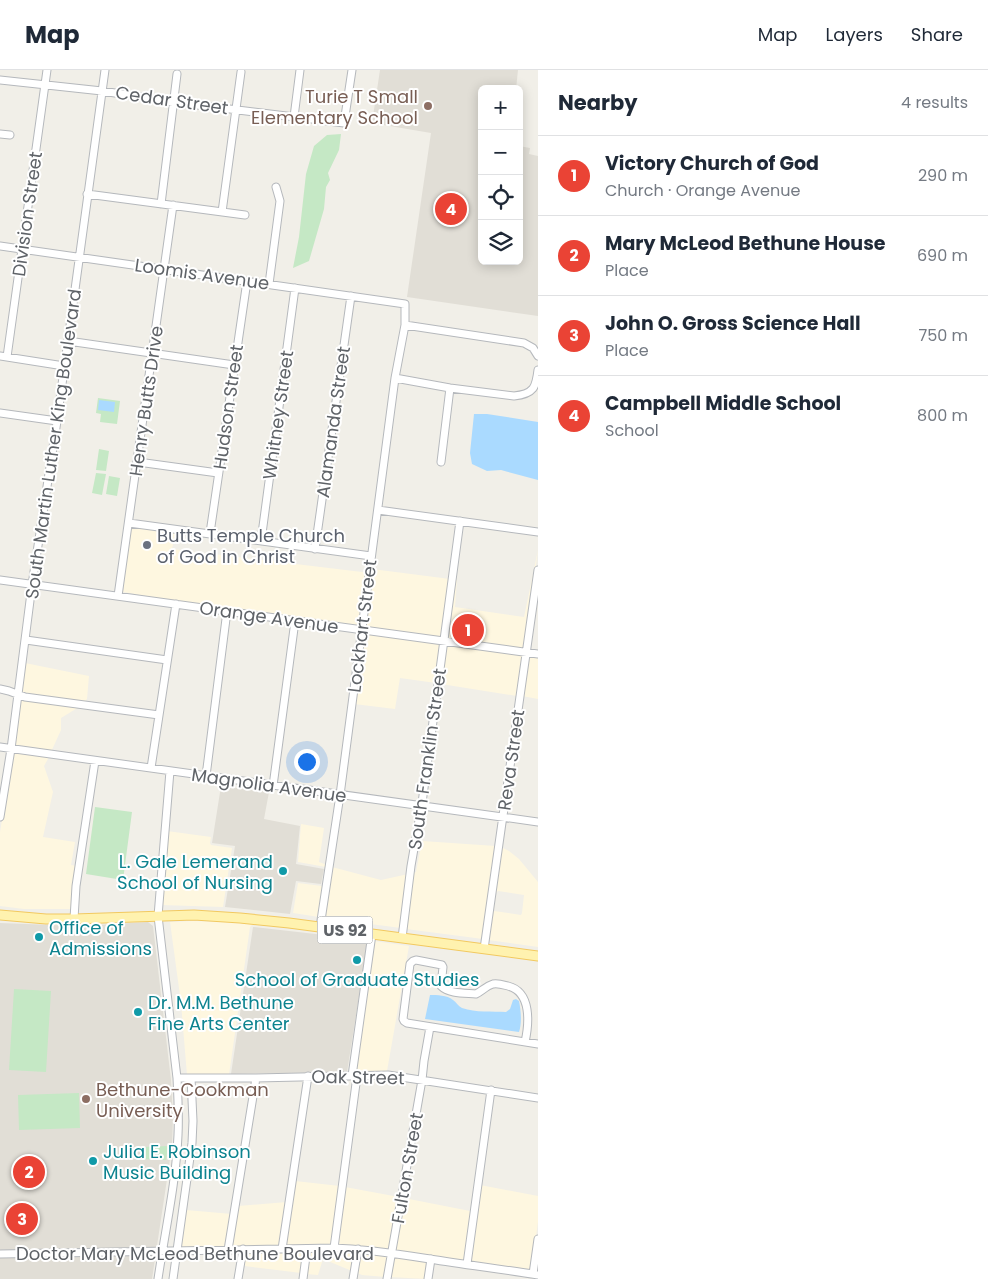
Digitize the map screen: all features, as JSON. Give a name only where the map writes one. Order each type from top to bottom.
[{"type":"main road","name":"US 92","points":[[0,915],[74,920],[158,916],[242,918],[538,956]]},
{"type":"street","name":"Division Street","points":[[3,357],[22,249],[47,70]]},
{"type":"street","name":"South Martin Luther King Boulevard","points":[[0,817],[19,694],[32,585],[57,421],[105,70]]},
{"type":"street","points":[[294,117],[300,70]]},
{"type":"street","name":"Cedar Street","points":[[0,80],[102,91],[173,102],[344,123],[352,70]]},
{"type":"street","points":[[222,212],[241,72]]},
{"type":"street","points":[[161,204],[177,74]]},
{"type":"street","points":[[0,134],[10,135]]},
{"type":"street","points":[[269,284],[280,201],[276,186]]},
{"type":"street","points":[[88,194],[245,215]]},
{"type":"street","name":"Henry Butts Drive","points":[[118,596],[174,205]]},
{"type":"street","name":"Loomis Avenue","points":[[0,246],[405,304]]},
{"type":"street","name":"Hudson Street","points":[[210,534],[246,281]]},
{"type":"street","name":"Whitney Street","points":[[261,541],[295,288]]},
{"type":"street","name":"Alamanda Street","points":[[315,549],[351,296]]},
{"type":"street","name":"Lockhart Street","points":[[320,927],[340,795],[395,378],[405,325],[405,304]]},
{"type":"street","points":[[405,325],[524,343],[533,348],[538,356]]},
{"type":"street","points":[[68,341],[234,365]]},
{"type":"street","points":[[3,357],[64,366]]},
{"type":"street","points":[[395,378],[450,388],[514,396],[525,395],[532,391],[536,383],[538,370]]},
{"type":"street","points":[[441,462],[450,388]]},
{"type":"street","points":[[0,413],[57,421]]},
{"type":"street","points":[[138,462],[218,473]]},
{"type":"street","points":[[378,510],[538,532]]},
{"type":"street","name":"South Franklin Street","points":[[402,938],[460,521]]},
{"type":"street","points":[[129,523],[371,556]]},
{"type":"street","name":"Reva Street","points":[[484,949],[538,570]]},
{"type":"street","name":"Orange Avenue","points":[[0,580],[538,654]]},
{"type":"street","points":[[151,768],[176,604]]},
{"type":"street","points":[[206,776],[227,611]]},
{"type":"street","points":[[273,786],[295,621]]},
{"type":"street","points":[[26,640],[167,660]]},
{"type":"street","points":[[0,689],[9,690],[26,697],[159,715]]},
{"type":"street","name":"Magnolia Avenue","points":[[0,747],[538,822]]},
{"type":"street","points":[[74,920],[76,886],[95,760]]},
{"type":"street","points":[[158,1279],[178,1143],[179,1104],[158,916],[170,771]]},
{"type":"street","points":[[334,1248],[372,934]]},
{"type":"street","points":[[525,1042],[528,1026],[527,1010],[525,1000],[516,989],[494,984],[476,994],[449,991],[441,986],[442,965],[416,960],[412,961],[410,964],[404,1022],[430,1027],[525,1042],[538,1044]]},
{"type":"street","name":"Fulton Street","points":[[388,1279],[430,1027]]},
{"type":"street","name":"Oak Street","points":[[177,1078],[388,1074],[538,1098]]},
{"type":"street","points":[[282,1249],[308,1076]]},
{"type":"street","points":[[173,1279],[192,1143],[191,1078]]},
{"type":"street","points":[[228,1250],[256,1078]]},
{"type":"street","points":[[467,1264],[492,1090]]},
{"type":"street","points":[[535,1274],[538,1239]]},
{"type":"street","name":"Doctor Mary McLeod Bethune Boulevard","points":[[0,1254],[334,1248],[392,1253],[535,1274]]},
{"type":"street","points":[[302,1279],[307,1249]]},
{"type":"street","points":[[354,1279],[358,1249]]},
{"type":"street","points":[[238,1279],[243,1250]]},
{"type":"street","points":[[428,1279],[431,1260]]},
{"type":"shaded area","points":[[380,70],[518,70],[516,85],[478,85],[478,265],[523,265],[523,147],[530,148],[529,154],[538,156],[538,316],[407,297],[431,133],[372,123]]},
{"type":"shaded area","points":[[131,526],[176,532],[172,549],[366,571],[359,627],[193,604],[123,592]]},
{"type":"shaded area","points":[[538,550],[524,650],[447,639],[455,579],[457,580],[455,607],[524,617]]},
{"type":"shaded area","points":[[372,569],[450,579],[442,638],[364,627]]},
{"type":"shaded area","points":[[364,633],[441,644],[436,683],[400,678],[395,709],[354,704]]},
{"type":"shaded area","points":[[446,644],[523,655],[517,696],[441,684]]},
{"type":"shaded area","points":[[528,656],[538,657],[538,699],[522,696]]},
{"type":"shaded area","points":[[25,663],[89,676],[87,699],[84,702],[21,692]]},
{"type":"shaded area","points":[[21,698],[79,707],[61,718],[61,730],[51,752],[14,747]]},
{"type":"shaded area","points":[[13,752],[49,757],[44,766],[53,792],[43,837],[75,842],[71,865],[77,866],[72,909],[24,909],[0,906],[0,832]]},
{"type":"shaded area","points":[[221,786],[269,792],[264,819],[300,826],[296,864],[324,869],[321,884],[296,881],[290,914],[225,907],[235,846],[212,843]]},
{"type":"shaded area","points":[[301,824],[324,828],[319,862],[327,865],[319,917],[293,913],[298,883],[322,886],[326,867],[298,862]]},
{"type":"shaded area","points":[[167,831],[211,837],[211,845],[232,848],[223,907],[161,905]]},
{"type":"shaded area","points":[[422,841],[496,846],[483,939],[406,929],[413,873],[416,872]]},
{"type":"shaded area","points":[[501,847],[519,859],[538,882],[538,947],[488,940]],"holes":[[[498,891],[524,895],[521,915],[494,911],[496,893]]]},
{"type":"shaded area","points":[[332,867],[381,880],[408,874],[401,928],[324,918]]},
{"type":"shaded area","points":[[192,921],[256,925],[250,927],[229,1075],[187,1075],[181,1003],[170,922]]},
{"type":"shaded area","name":"Bethune-Cookman University","points":[[148,922],[153,926],[171,1080],[173,1118],[172,1146],[152,1279],[0,1279],[0,923],[79,926]]},
{"type":"shaded area","name":"Bethune-Cookman University","points":[[253,927],[368,940],[347,1072],[231,1074]]},
{"type":"shaded area","points":[[374,941],[409,946],[387,1071],[355,1073]]},
{"type":"shaded area","points":[[295,1181],[340,1186],[332,1245],[285,1246]]},
{"type":"shaded area","points":[[480,1185],[538,1196],[538,1222],[531,1271],[469,1262]]},
{"type":"shaded area","points":[[345,1187],[399,1197],[390,1250],[337,1245]]},
{"type":"shaded area","points":[[474,1195],[465,1261],[394,1250],[404,1198],[470,1211]]},
{"type":"shaded area","points":[[287,1202],[280,1246],[231,1247],[238,1206]]},
{"type":"shaded area","points":[[186,1210],[232,1214],[226,1247],[180,1248]]},
{"type":"shaded area","points":[[304,1251],[301,1273],[245,1266],[245,1252]]},
{"type":"shaded area","points":[[309,1251],[355,1251],[352,1271],[323,1259],[318,1275],[306,1274]]},
{"type":"shaded area","points":[[360,1252],[389,1255],[385,1277],[357,1273]]},
{"type":"shaded area","points":[[394,1256],[429,1262],[426,1279],[390,1277]]},
{"type":"green space","points":[[341,134],[339,150],[328,173],[330,180],[326,187],[324,209],[309,261],[293,268],[299,237],[306,174],[314,146],[327,135]]},
{"type":"green space","points":[[98,398],[120,401],[117,424],[100,422],[101,414],[96,413]]},
{"type":"green space","points":[[99,449],[109,451],[106,471],[96,470]]},
{"type":"green space","points":[[96,473],[106,474],[102,495],[92,493]]},
{"type":"green space","points":[[109,476],[120,478],[117,496],[106,494]]},
{"type":"green space","points":[[95,807],[132,812],[123,880],[86,874]]},
{"type":"green space","points":[[14,989],[51,991],[46,1072],[9,1070]]},
{"type":"green space","points":[[79,1093],[80,1128],[19,1130],[18,1095]]},
{"type":"green space","points":[[168,1146],[166,1160],[142,1159],[142,1147]]},
{"type":"water","points":[[99,400],[115,402],[114,412],[98,410]]},
{"type":"water","points":[[474,414],[487,414],[538,422],[538,480],[501,470],[487,471],[472,464],[470,453]]},
{"type":"water","points":[[430,995],[448,997],[462,1008],[484,1012],[506,1012],[510,1009],[513,1000],[516,999],[519,1001],[521,1013],[519,1032],[425,1019]]},
{"type":"place","name":"Turie T Small Elementary School","points":[[428,106]]},
{"type":"place","name":"Campbell Middle School","points":[[451,209]]},
{"type":"place","name":"Butts Temple Church of God in Christ","points":[[147,545]]},
{"type":"place","name":"Victory Church of God","points":[[468,630]]},
{"type":"place","name":"L. Gale Lemerand School of Nursing","points":[[283,871]]},
{"type":"place","name":"Office of Admissions","points":[[39,937]]},
{"type":"place","name":"School of Graduate Studies","points":[[357,960]]},
{"type":"place","name":"Dr. M.M. Bethune Fine Arts Center","points":[[138,1012]]},
{"type":"place","name":"Bethune-Cookman University","points":[[86,1099]]},
{"type":"place","name":"Julia E. Robinson Music Building","points":[[93,1161]]},
{"type":"place","name":"Mary McLeod Bethune House","points":[[29,1172]]},
{"type":"place","name":"John O. Gross Science Hall","points":[[22,1219]]}]
